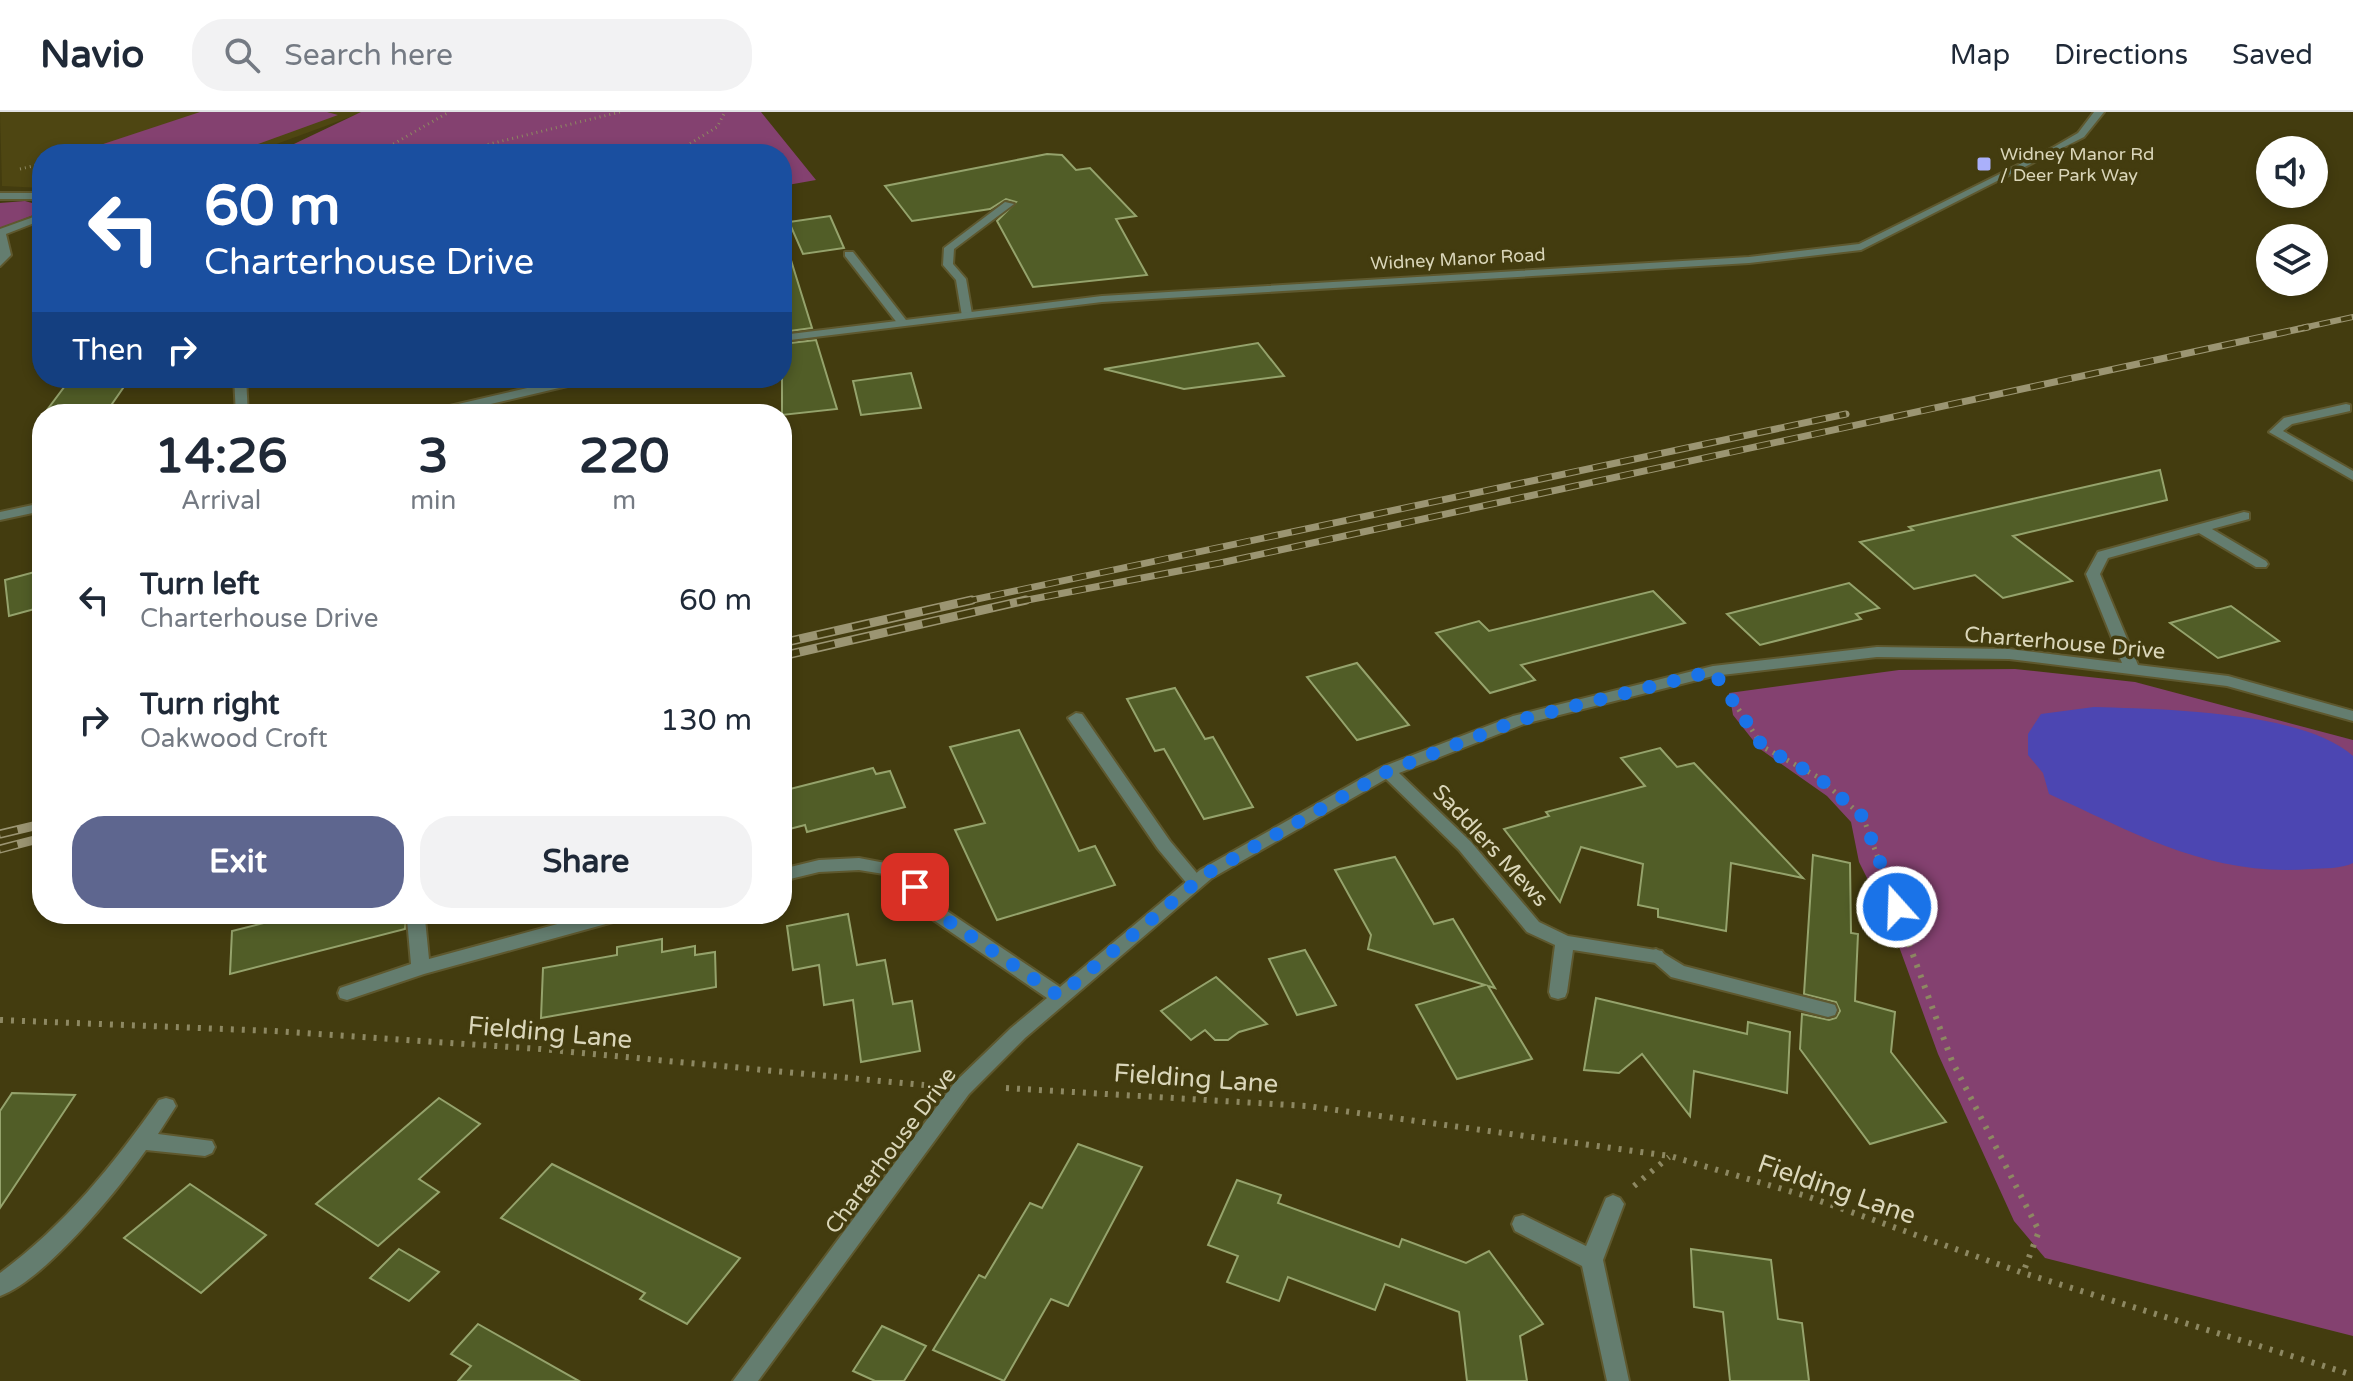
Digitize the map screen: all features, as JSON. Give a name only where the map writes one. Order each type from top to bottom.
[{"type":"street","name":"Widney Manor Road","points":[[792,337],[966,314],[1233,289],[1749,260],[1861,247],[2069,142],[2081,135],[2099,112]]},
{"type":"street","points":[[0,196],[32,196]]},
{"type":"street","points":[[966,314],[961,279],[948,265],[949,248],[1009,204]]},
{"type":"street","points":[[0,263],[6,255],[0,232],[32,221]]},
{"type":"street","points":[[849,254],[902,322]]},
{"type":"street","points":[[474,404],[542,388]]},
{"type":"street","points":[[2346,408],[2288,421],[2275,432],[2353,476]]},
{"type":"street","points":[[0,516],[32,509]]},
{"type":"street","points":[[2132,669],[2093,574],[2103,555],[2244,516]]},
{"type":"street","points":[[2202,529],[2261,564]]},
{"type":"street","name":"Charterhouse Drive","points":[[744,1381],[962,1088],[1059,996],[1195,882],[1388,771],[1519,720],[1713,671],[1877,652],[2009,654],[2228,681],[2353,716]]},
{"type":"street","points":[[1076,718],[1164,845],[1195,882]]},
{"type":"street","name":"Saddlers Mews","points":[[1388,771],[1465,846],[1533,927],[1565,942],[1656,956],[1678,972],[1828,1010]]},
{"type":"street","points":[[792,873],[819,866],[859,864],[895,870],[938,914],[1059,996]]},
{"type":"street","points":[[417,924],[421,968]]},
{"type":"street","points":[[347,993],[421,968],[582,924]]},
{"type":"street","points":[[1558,992],[1565,942]]},
{"type":"street","points":[[0,1286],[32,1265],[142,1141],[166,1106]]},
{"type":"street","points":[[142,1141],[205,1147]]},
{"type":"street","points":[[1613,1204],[1592,1260],[1618,1381]]},
{"type":"street","points":[[1523,1224],[1592,1260]]},
{"type":"path","points":[[393,144],[449,112]]},
{"type":"path","points":[[490,144],[620,112]]},
{"type":"path","points":[[689,144],[717,127],[725,112]]},
{"type":"path","points":[[1713,671],[1763,747],[1818,777],[1863,817],[1952,1061],[2039,1231],[2023,1273]]},
{"type":"path","name":"Fielding Lane","points":[[0,1020],[274,1031],[525,1048],[962,1088],[1131,1093],[1307,1106],[1670,1156],[1806,1196],[2023,1273],[2353,1375]]},
{"type":"path","points":[[1613,1204],[1670,1156]]},
{"type":"shaded area","points":[[0,112],[361,112],[276,144],[32,144],[32,188],[2,186]]},
{"type":"shaded area","points":[[200,112],[327,112],[338,115],[258,144],[103,144]]},
{"type":"shaded area","points":[[361,112],[761,112],[787,144],[294,144]]},
{"type":"shaded area","points":[[792,150],[816,180],[792,184]]},
{"type":"shaded area","points":[[0,203],[32,203],[32,216],[0,228]]},
{"type":"shaded area","points":[[2015,669],[2135,682],[2353,740],[2353,1336],[2045,1258],[2014,1221],[1938,1054],[1893,930],[1859,862],[1851,822],[1827,796],[1760,749],[1733,715],[1729,693],[1899,670]]},
{"type":"shaded area","points":[[2094,707],[2230,715],[2267,721],[2331,741],[2353,756],[2353,863],[2332,868],[2274,870],[2207,859],[2175,850],[2049,794],[2043,773],[2028,755],[2028,734],[2041,714]]},
{"type":"building","points":[[1047,154],[1062,155],[1076,170],[1090,168],[1136,216],[1116,219],[1147,275],[1033,287],[997,221],[1016,202],[1006,199],[990,209],[912,221],[885,186]]},
{"type":"building","points":[[830,216],[844,248],[803,254],[792,222]]},
{"type":"building","points":[[792,263],[812,328],[792,331]]},
{"type":"building","points":[[816,340],[837,409],[792,414],[792,404],[782,404],[782,388],[792,388],[792,343]]},
{"type":"building","points":[[1258,343],[1284,376],[1184,389],[1104,369]]},
{"type":"building","points":[[911,373],[921,408],[861,415],[853,381]]},
{"type":"building","points":[[64,388],[123,388],[112,404],[52,404]]},
{"type":"building","points":[[2160,470],[2167,500],[2013,536],[2072,581],[2003,598],[1975,575],[1914,589],[1860,542],[1913,530],[1909,527]]},
{"type":"building","points":[[32,573],[32,610],[9,616],[5,580]]},
{"type":"building","points":[[1849,583],[1879,608],[1856,614],[1861,619],[1760,645],[1727,614]]},
{"type":"building","points":[[1653,591],[1685,623],[1521,665],[1535,680],[1490,693],[1436,633],[1479,621],[1489,631]]},
{"type":"building","points":[[2231,606],[2279,641],[2218,658],[2170,623]]},
{"type":"building","points":[[1357,663],[1409,725],[1357,740],[1307,677]]},
{"type":"building","points":[[1175,688],[1205,739],[1213,737],[1253,807],[1204,819],[1164,749],[1155,751],[1127,699]]},
{"type":"building","points":[[1019,730],[1079,851],[1095,846],[1115,885],[997,920],[955,830],[985,823],[950,747]]},
{"type":"building","points":[[1660,748],[1677,767],[1694,763],[1803,878],[1731,863],[1726,931],[1658,917],[1658,909],[1638,905],[1643,864],[1581,847],[1560,902],[1504,829],[1549,816],[1546,812],[1645,786],[1621,758]]},
{"type":"building","points":[[873,768],[876,774],[890,771],[905,807],[807,832],[805,825],[792,828],[792,788]]},
{"type":"building","points":[[1813,855],[1850,863],[1851,933],[1858,934],[1855,1001],[1895,1012],[1891,1052],[1946,1122],[1870,1144],[1800,1049],[1802,1014],[1829,1020],[1836,1018],[1840,1011],[1836,1002],[1804,994]]},
{"type":"building","points":[[1395,857],[1434,924],[1453,919],[1495,988],[1488,986],[1532,1059],[1457,1079],[1416,1005],[1485,985],[1368,949],[1371,935],[1335,870]]},
{"type":"building","points":[[848,914],[857,965],[885,960],[893,1004],[912,1001],[920,1051],[861,1062],[853,1000],[824,1005],[819,965],[793,970],[787,926]]},
{"type":"building","points":[[260,924],[406,924],[405,929],[230,974],[232,931]]},
{"type":"building","points":[[662,939],[662,952],[695,946],[695,955],[715,952],[716,987],[541,1018],[543,968],[617,955],[617,947]]},
{"type":"building","points":[[1305,950],[1336,1005],[1297,1015],[1269,959]]},
{"type":"building","points":[[1216,977],[1267,1024],[1239,1032],[1228,1040],[1215,1040],[1205,1030],[1191,1040],[1161,1011]]},
{"type":"building","points":[[1596,998],[1747,1034],[1748,1022],[1790,1032],[1787,1093],[1694,1071],[1690,1116],[1642,1054],[1619,1073],[1584,1070]]},
{"type":"building","points":[[12,1093],[75,1095],[0,1208],[0,1111]]},
{"type":"building","points":[[439,1098],[480,1124],[419,1179],[439,1192],[378,1246],[316,1204]]},
{"type":"building","points":[[1078,1144],[1142,1167],[1068,1306],[1051,1299],[1004,1381],[933,1350],[979,1275],[985,1278],[1030,1203],[1042,1208]]},
{"type":"building","points":[[552,1164],[740,1258],[687,1324],[640,1299],[645,1293],[501,1218]]},
{"type":"building","points":[[1237,1180],[1281,1195],[1278,1203],[1399,1247],[1402,1239],[1466,1263],[1489,1251],[1543,1324],[1520,1336],[1527,1381],[1467,1381],[1459,1312],[1385,1284],[1375,1310],[1288,1277],[1279,1301],[1227,1282],[1238,1256],[1208,1245]]},
{"type":"building","points":[[190,1184],[266,1235],[201,1293],[124,1238]]},
{"type":"building","points":[[399,1249],[439,1272],[409,1301],[370,1278]]},
{"type":"building","points":[[1691,1249],[1771,1260],[1778,1319],[1802,1323],[1809,1381],[1730,1381],[1723,1312],[1694,1307]]},
{"type":"building","points":[[478,1324],[579,1381],[458,1381],[471,1366],[451,1354]]},
{"type":"building","points":[[882,1326],[926,1346],[904,1381],[875,1381],[853,1371]]},
{"type":"railway","points":[[2298,329],[2353,317]]},
{"type":"railway","points":[[1019,602],[1220,563],[2308,327]]},
{"type":"railway","points":[[966,601],[1846,414]]},
{"type":"railway","points":[[966,601],[972,600]]},
{"type":"railway","points":[[1019,602],[1026,600]]},
{"type":"railway","points":[[792,641],[966,601]]},
{"type":"railway","points":[[792,654],[1019,602]]},
{"type":"railway","points":[[0,834],[32,826]]},
{"type":"railway","points":[[0,849],[32,841]]},
{"type":"place","name":"Widney Manor Rd / Deer Park Way","points":[[1984,164]]},
{"type":"route","points":[[915,887],[938,914],[1059,996],[1206,874],[1388,771],[1519,720],[1713,671],[1763,747],[1818,777],[1863,817],[1897,907]]}]
